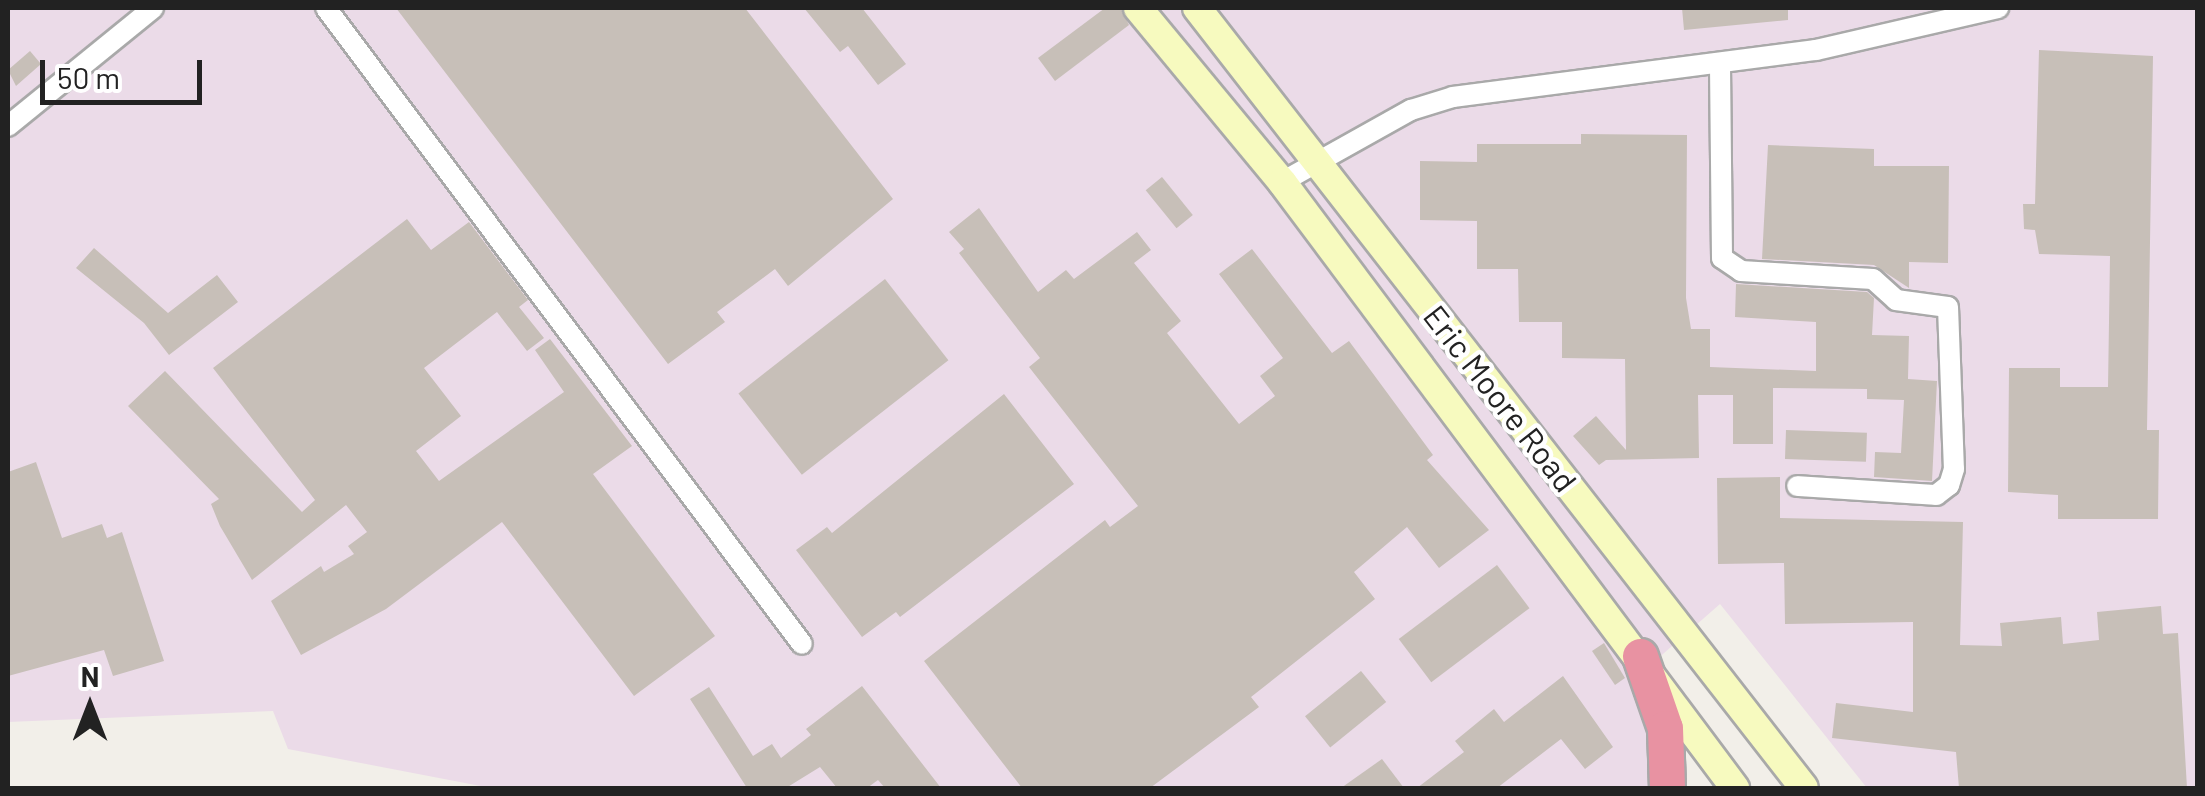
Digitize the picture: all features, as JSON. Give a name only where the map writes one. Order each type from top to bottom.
[{"type":"highway","points":[[1640,656],[1665,728],[1668,788]]},
{"type":"street","points":[[8,126],[153,8]]},
{"type":"street","points":[[326,8],[802,644]]},
{"type":"street","name":"Eric Moore Road","points":[[1138,8],[1282,182],[1539,531],[1640,656],[1735,788]]},
{"type":"street","name":"Eric Moore Road","points":[[1197,8],[1804,788]]},
{"type":"street","points":[[1282,182],[1316,158],[1410,110],[1453,98],[1720,66],[1998,8]]},
{"type":"street","points":[[1720,66],[1722,258],[1730,267],[1873,279],[1896,300],[1948,307],[1954,469],[1948,486],[1936,495],[1797,486]]},
{"type":"shaded area","points":[[8,8],[2197,8],[2197,788],[1867,788],[1720,604],[1631,682],[1653,756],[1652,788],[491,788],[288,749],[273,711],[8,722]]},
{"type":"building","points":[[396,8],[745,8],[893,199],[788,286],[775,269],[717,312],[725,322],[668,364]]},
{"type":"building","points":[[804,8],[862,8],[906,64],[878,85],[848,46],[840,52]]},
{"type":"building","points":[[1105,8],[1121,8],[1129,25],[1055,81],[1038,58]]},
{"type":"building","points":[[1682,8],[1788,8],[1788,20],[1684,30]]},
{"type":"building","points":[[2039,50],[2153,56],[2147,430],[2159,430],[2158,519],[2058,519],[2058,495],[2008,492],[2009,368],[2060,368],[2060,387],[2108,387],[2110,256],[2039,254],[2035,230],[2024,229],[2023,204],[2035,204]]},
{"type":"building","points":[[30,51],[41,64],[16,86],[8,70]]},
{"type":"building","points":[[1581,134],[1687,135],[1686,298],[1691,329],[1710,329],[1710,367],[1816,371],[1816,322],[1735,317],[1736,284],[1867,292],[1874,298],[1872,335],[1909,336],[1908,379],[1937,381],[1932,481],[1874,477],[1875,452],[1901,453],[1904,400],[1867,399],[1867,389],[1773,388],[1773,444],[1733,444],[1733,395],[1698,395],[1699,458],[1606,460],[1599,465],[1573,436],[1596,416],[1626,450],[1625,359],[1562,358],[1562,322],[1519,322],[1518,269],[1477,269],[1477,221],[1420,220],[1420,161],[1477,162],[1477,144],[1581,144]]},
{"type":"building","points":[[1768,145],[1874,149],[1874,166],[1949,166],[1948,263],[1909,262],[1909,288],[1874,265],[1762,259]]},
{"type":"building","points":[[1162,177],[1193,215],[1177,228],[1146,190]]},
{"type":"building","points":[[979,208],[1038,292],[1066,270],[1074,279],[1137,232],[1151,250],[1134,263],[1181,321],[1167,333],[1239,424],[1275,396],[1260,376],[1283,358],[1219,274],[1252,249],[1332,353],[1349,341],[1433,455],[1427,460],[1489,530],[1439,568],[1407,527],[1354,572],[1375,599],[1251,697],[1259,707],[1150,788],[1022,788],[924,661],[1105,520],[1110,527],[1138,506],[1029,367],[1040,358],[959,253],[964,249],[949,232]]},
{"type":"building","points":[[407,219],[431,250],[469,222],[528,300],[519,307],[544,338],[527,351],[497,312],[424,368],[461,416],[416,451],[439,481],[564,392],[535,350],[550,339],[632,446],[593,474],[715,636],[634,696],[502,522],[386,609],[301,655],[271,601],[321,566],[324,572],[354,554],[348,546],[367,532],[346,505],[252,580],[211,504],[219,499],[128,406],[165,371],[302,512],[315,500],[213,368]]},
{"type":"building","points":[[94,248],[168,313],[217,275],[238,302],[169,355],[144,323],[76,268]]},
{"type":"building","points":[[885,279],[948,360],[802,475],[738,394]]},
{"type":"building","points":[[1004,394],[1074,484],[900,617],[896,612],[862,637],[796,550],[827,527],[832,533]]},
{"type":"building","points":[[1786,430],[1867,433],[1866,462],[1785,459]]},
{"type":"building","points":[[36,462],[62,538],[102,524],[107,538],[122,532],[164,661],[113,676],[104,650],[8,676],[8,472]]},
{"type":"building","points":[[1780,477],[1780,518],[1963,522],[1960,645],[2002,646],[2000,623],[2061,617],[2063,644],[2099,640],[2097,612],[2161,606],[2163,634],[2178,633],[2187,788],[1959,788],[1956,752],[1832,738],[1836,703],[1913,712],[1913,622],[1785,624],[1784,563],[1718,564],[1717,478]]},
{"type":"building","points":[[1497,565],[1529,608],[1431,682],[1399,639]]},
{"type":"building","points":[[1604,643],[1625,678],[1615,685],[1592,651]]},
{"type":"building","points":[[1361,671],[1386,702],[1330,747],[1305,716]]},
{"type":"building","points":[[1563,676],[1613,747],[1585,769],[1561,739],[1497,788],[1417,788],[1464,752],[1455,741],[1494,709],[1504,722]]},
{"type":"building","points":[[862,686],[941,788],[885,788],[878,780],[867,788],[837,788],[820,767],[786,788],[747,788],[690,699],[709,687],[753,756],[772,744],[781,758],[811,735],[806,729]]},
{"type":"building","points":[[1382,759],[1404,788],[1341,788]]}]
